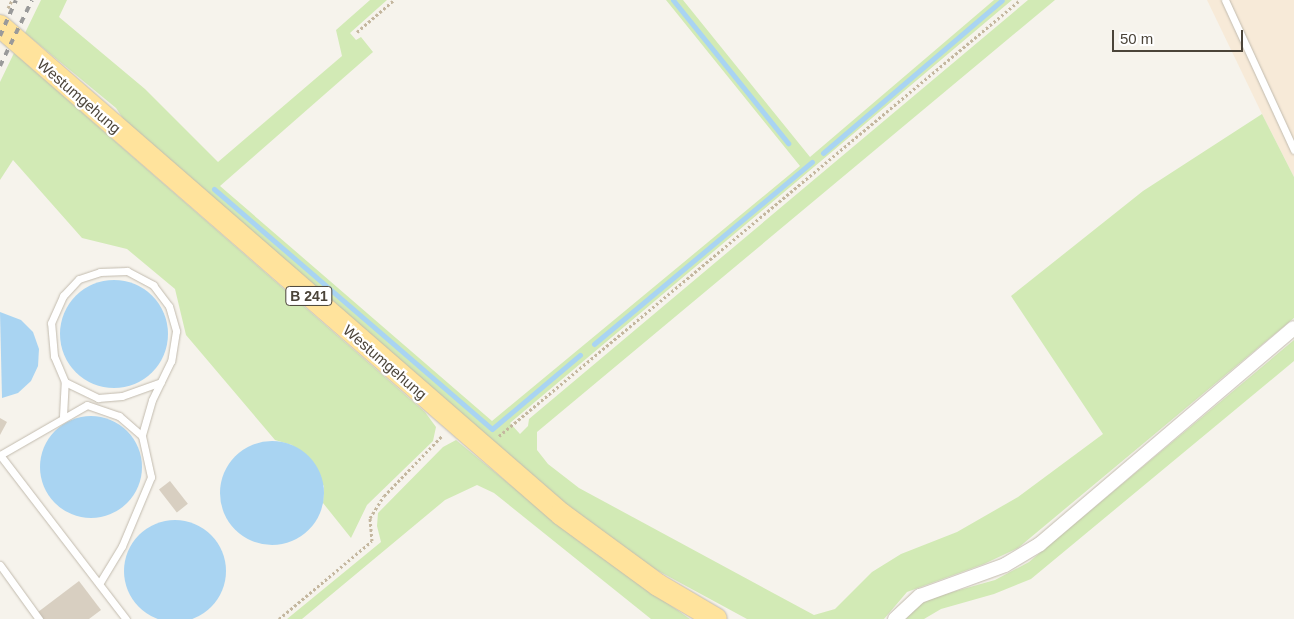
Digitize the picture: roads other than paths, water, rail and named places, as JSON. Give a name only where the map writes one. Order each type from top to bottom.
[{"type":"main road","name":"Westumgehung","points":[[0,26],[455,423],[602,546],[681,600],[716,619]]},
{"type":"street","points":[[895,619],[920,596],[1006,566],[1040,544],[1294,328]]},
{"type":"lane","points":[[1225,0],[1294,150]]},
{"type":"lane","points":[[63,416],[65,382],[54,356],[51,324],[63,296],[79,279],[100,272],[127,271],[153,285],[169,306],[176,331],[171,361],[161,382],[142,436],[150,477],[122,546],[99,584]]},
{"type":"lane","points":[[65,382],[98,398],[122,396],[161,382]]},
{"type":"lane","points":[[126,619],[0,455],[63,416],[87,405],[119,416],[142,436]]},
{"type":"lane","points":[[0,564],[39,619]]},
{"type":"water","points":[[114,280],[135,284],[152,296],[164,313],[168,334],[164,355],[152,372],[135,384],[114,388],[93,384],[76,372],[64,355],[60,334],[64,313],[76,296],[93,284]]},
{"type":"water","points":[[0,312],[21,320],[33,332],[39,349],[38,366],[31,381],[18,393],[2,398]]},
{"type":"water","points":[[91,416],[101,417],[120,424],[134,438],[141,457],[141,477],[134,496],[120,510],[101,517],[91,518],[81,517],[62,510],[48,496],[41,477],[40,467],[41,457],[48,438],[62,424],[81,417]]},
{"type":"water","points":[[272,441],[292,445],[309,456],[320,473],[324,493],[320,513],[309,530],[292,541],[272,545],[252,541],[235,530],[224,513],[220,493],[224,473],[235,456],[252,445]]},
{"type":"water","points":[[175,520],[195,524],[211,535],[222,551],[226,571],[222,591],[211,607],[195,618],[175,622],[155,618],[139,607],[128,591],[124,571],[128,551],[139,535],[155,524]]},
{"type":"waterway","points":[[673,0],[788,143]]},
{"type":"waterway","points":[[823,153],[1002,0]]},
{"type":"waterway","points":[[594,344],[812,162]]},
{"type":"waterway","points":[[214,189],[492,429],[580,355]]},
{"type":"railway","points":[[0,36],[16,0]]},
{"type":"railway","points":[[0,66],[32,0]]}]
